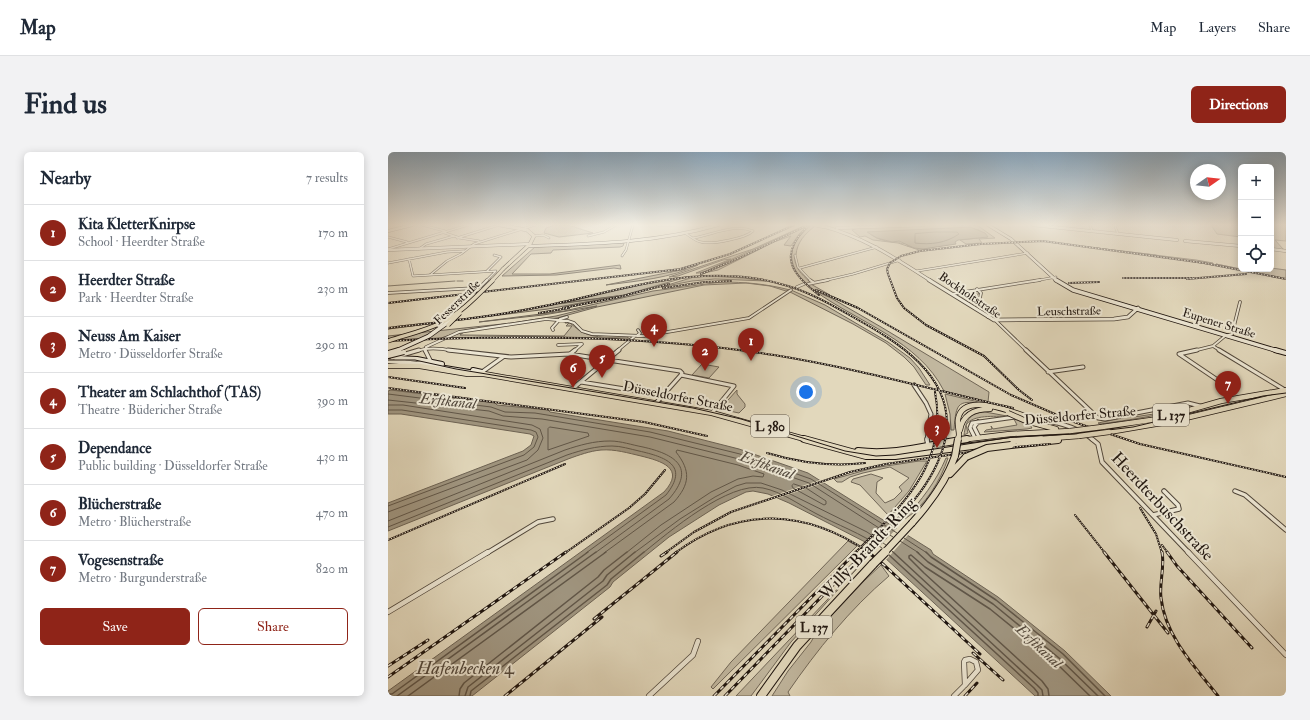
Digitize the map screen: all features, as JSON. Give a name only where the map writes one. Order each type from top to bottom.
[{"type":"main road","name":"Fesserstraße","points":[[388,353],[409,347],[428,338],[442,328],[523,250]]},
{"type":"main road","points":[[1027,250],[1030,253]]},
{"type":"main road","points":[[1027,250],[1030,253]]},
{"type":"main road","name":"Eupener Straße","points":[[1030,253],[1053,277],[1079,290],[1286,353]]},
{"type":"main road","name":"Fesserstraße","points":[[389,358],[425,342],[448,325],[504,269]]},
{"type":"main road","name":"Fesserstraße","points":[[388,341],[435,326],[461,310]]},
{"type":"main road","name":"Düsseldorfer Straße","points":[[389,358],[431,361],[483,373],[657,401],[712,412],[857,451],[876,454],[894,453],[928,445],[977,437],[1102,428],[1158,419],[1200,406]]},
{"type":"main road","name":"Düsseldorfer Straße","points":[[406,360],[436,367]]},
{"type":"main road","points":[[388,366],[436,367],[468,374],[483,373]]},
{"type":"main road","name":"L 137","points":[[1200,406],[1249,395],[1286,391]]},
{"type":"main road","name":"L 137","points":[[1216,411],[1286,391]]},
{"type":"main road","name":"L 137","points":[[959,435],[957,426],[958,414],[967,406],[980,405],[995,407],[1028,419]]},
{"type":"main road","points":[[1200,406],[1216,411]]},
{"type":"main road","points":[[1197,416],[1204,412],[1200,406]]},
{"type":"main road","name":"Willy-Brandt-Ring","points":[[761,696],[797,646],[912,523],[934,497],[949,474],[956,456],[963,418],[973,411],[988,409],[1028,419],[1037,424],[1053,429],[1067,430]]},
{"type":"main road","name":"Düsseldorfer Straße","points":[[712,412],[866,456],[885,457],[936,452],[1024,440],[1109,432],[1197,416],[1216,411]]},
{"type":"main road","points":[[1028,419],[1034,427],[1034,430],[1028,433]]},
{"type":"main road","points":[[1037,424],[1042,428],[1042,432]]},
{"type":"main road","name":"L 137","points":[[1024,440],[1039,436],[1042,432]]},
{"type":"main road","name":"Willy-Brandt-Ring","points":[[949,474],[966,457],[986,448],[1048,442],[1076,438],[1079,436]]},
{"type":"main road","points":[[977,437],[982,445]]},
{"type":"street","points":[[622,256],[626,250]]},
{"type":"street","points":[[800,268],[865,250]]},
{"type":"street","name":"Bockholtstraße","points":[[883,250],[996,321],[1091,414],[1098,418]]},
{"type":"street","points":[[388,263],[447,252],[464,251]]},
{"type":"street","points":[[430,275],[447,261],[464,251]]},
{"type":"street","points":[[917,271],[1030,253]]},
{"type":"street","points":[[487,271],[501,257],[494,254]]},
{"type":"street","points":[[795,255],[796,263],[802,273],[813,282]]},
{"type":"street","points":[[388,293],[476,288],[496,272],[487,271],[411,275],[409,259]]},
{"type":"street","points":[[797,287],[900,260]]},
{"type":"street","points":[[952,294],[1053,277]]},
{"type":"street","points":[[977,289],[981,293],[978,297],[978,302],[990,315],[988,317]]},
{"type":"street","points":[[560,319],[571,322],[582,331],[592,334],[636,336],[748,318],[790,290]]},
{"type":"street","name":"Eupener Straße","points":[[1228,335],[1233,333],[1240,302]]},
{"type":"street","name":"Leuschstraße","points":[[996,321],[1114,320],[1128,317],[1138,309]]},
{"type":"street","points":[[436,367],[425,351],[442,338],[463,331],[567,317]]},
{"type":"street","points":[[553,330],[552,328],[560,319]]},
{"type":"street","points":[[574,388],[640,333],[638,330]]},
{"type":"street","points":[[1222,383],[1179,354],[1202,350],[1213,346],[1228,335]]},
{"type":"street","points":[[558,345],[582,344],[569,354]]},
{"type":"street","points":[[1213,346],[1286,391]]},
{"type":"street","points":[[389,358],[427,348],[438,348],[518,358],[569,354],[680,371],[682,373],[681,374],[734,386],[712,412]]},
{"type":"street","points":[[406,360],[406,356],[412,352]]},
{"type":"street","points":[[483,373],[504,357]]},
{"type":"street","points":[[1048,372],[1083,366]]},
{"type":"street","points":[[657,401],[681,374]]},
{"type":"street","name":"Düsseldorfer Straße","points":[[581,382],[662,396]]},
{"type":"street","points":[[914,385],[930,412],[931,420],[928,445],[936,452]]},
{"type":"street","name":"Düsseldorfer Straße","points":[[1098,418],[1106,419],[1188,403],[1200,406]]},
{"type":"street","name":"Heerdterbuschstraße","points":[[977,437],[970,430],[970,425],[974,422],[1009,417],[1028,419],[1067,427],[1093,439],[1099,447],[1098,455],[1102,462],[1286,655]]},
{"type":"street","points":[[1235,490],[1245,495],[1286,530]]},
{"type":"street","points":[[1153,515],[1180,508],[1164,491]]},
{"type":"street","points":[[388,612],[538,522],[553,519]]},
{"type":"street","points":[[649,696],[693,655],[698,641]]},
{"type":"street","points":[[954,696],[965,685],[978,670],[976,662],[970,659],[965,660],[964,662],[965,685]]},
{"type":"shaded area","points":[[531,250],[553,250],[551,253],[531,254],[512,274],[550,274],[620,265],[621,269],[614,268],[556,275],[502,276]]},
{"type":"shaded area","points":[[751,250],[706,271],[696,273],[731,259],[723,260],[678,276],[669,277]]},
{"type":"shaded area","points":[[757,250],[718,270],[704,273]]},
{"type":"shaded area","points":[[793,250],[797,250],[796,255],[794,255],[796,264],[799,270],[810,282],[809,283],[830,295],[814,290],[805,283],[797,273],[794,266]]},
{"type":"shaded area","points":[[1116,250],[1196,260],[1213,263],[1213,265]]},
{"type":"shaded area","points":[[698,265],[677,273],[665,276],[606,285],[686,269],[670,272]]},
{"type":"shaded area","points":[[1274,268],[1286,270],[1286,279],[1253,272],[1274,272]]},
{"type":"shaded area","points":[[709,276],[766,281],[715,279],[692,281],[661,287],[694,277]]},
{"type":"shaded area","points":[[687,277],[624,295],[563,303],[640,285]]},
{"type":"shaded area","points":[[721,282],[739,282],[773,286],[790,290],[786,291],[770,286],[746,283],[704,285],[597,307],[557,318],[465,330],[441,338],[388,340],[388,336],[512,323],[556,316],[597,306],[543,315],[479,322],[564,311],[653,291]]},
{"type":"shaded area","points":[[791,290],[825,305],[888,342],[910,358],[919,368],[930,385],[926,385],[914,367],[886,343],[853,324],[790,292]]},
{"type":"shaded area","points":[[977,290],[980,293],[978,294],[976,300],[977,303],[987,314],[956,295]]},
{"type":"shaded area","points":[[815,291],[831,298],[881,327],[989,392],[988,402],[944,391],[933,373],[919,358],[903,345]]},
{"type":"shaded area","points":[[618,296],[548,309],[388,329],[505,314],[558,304]]},
{"type":"shaded area","points":[[566,321],[571,324],[580,331],[593,336],[627,337],[630,339],[564,337],[445,338],[464,332],[460,335],[564,336],[572,326],[566,326],[569,323],[565,323]]},
{"type":"shaded area","points":[[702,364],[719,367],[709,378],[692,375]]},
{"type":"shaded area","points":[[737,390],[737,394],[745,404],[745,407],[739,413],[720,409]]},
{"type":"shaded area","points":[[945,394],[987,404],[970,402],[960,405],[956,413],[954,430],[951,430],[950,414]]},
{"type":"shaded area","points":[[1190,406],[1186,408],[1154,416],[1100,424],[1098,423],[1132,416],[1134,417],[1167,412],[1166,410]]},
{"type":"shaded area","points":[[985,412],[1007,416],[991,416],[974,419],[969,421],[966,425],[969,419],[975,414]]},
{"type":"shaded area","points":[[1014,419],[1030,425],[1032,428],[984,432],[992,429],[991,426],[993,429],[1017,425]]},
{"type":"shaded area","points":[[966,425],[968,433],[964,435],[965,430]]},
{"type":"shaded area","points":[[946,458],[948,458],[937,484],[926,500],[905,519],[933,483]]},
{"type":"shaded area","points":[[927,461],[909,491],[888,515],[860,485],[851,482],[853,479],[871,474],[883,478],[877,482],[876,493],[885,503],[894,499],[902,491],[899,487],[909,478],[890,467],[850,477],[842,482],[837,482],[834,479],[873,468]]},
{"type":"shaded area","points":[[848,541],[857,546],[713,689],[711,687],[731,662]]},
{"type":"shaded area","points":[[862,563],[791,642],[751,696],[736,696]]},
{"type":"shaded area","points":[[881,565],[889,576],[861,602],[822,646],[788,692],[790,696],[772,696],[788,671],[811,642],[817,631]]},
{"type":"water","points":[[391,390],[495,403],[497,405],[548,410],[550,412],[668,431],[739,449],[808,473],[931,550],[933,554],[998,597],[1065,651],[1111,696],[1035,696],[871,545],[789,503],[768,494],[753,491],[746,492],[719,505],[669,537],[613,582],[610,587],[472,696],[388,696],[388,691],[664,492],[670,484],[672,477],[672,471],[663,463],[656,460],[616,451],[593,451],[568,459],[388,531],[388,503],[523,451],[531,445],[534,436],[530,434],[401,414],[388,414],[388,391]]},
{"type":"pier","points":[[823,479],[826,482],[775,499],[769,497]]},
{"type":"pier","points":[[898,527],[909,534],[886,560],[875,551]]},
{"type":"waterway","points":[[1117,250],[1156,255]]},
{"type":"waterway","points":[[388,286],[455,281]]},
{"type":"waterway","points":[[457,281],[463,281]]},
{"type":"tunnel","points":[[791,290],[797,287]]},
{"type":"tram line","points":[[388,360],[415,360],[456,369],[693,408],[741,419],[845,451],[876,456],[895,455],[1013,437],[1075,434],[1133,427],[1263,396],[1286,393]]},
{"type":"railway","points":[[680,269],[738,250]]},
{"type":"railway","points":[[701,274],[755,250]]},
{"type":"railway","points":[[792,250],[792,265],[796,273],[819,295]]},
{"type":"railway","points":[[925,250],[901,256],[890,263],[887,269],[897,298],[904,308],[926,325],[984,356],[1019,390],[1032,400]]},
{"type":"railway","points":[[1112,250],[1204,263],[1286,279]]},
{"type":"railway","points":[[388,303],[680,269]]},
{"type":"railway","points":[[1187,279],[1246,274]]},
{"type":"railway","points":[[388,328],[505,313],[657,281],[703,276],[734,276],[773,282],[797,289],[870,326],[904,349],[919,362],[932,378],[939,390]]},
{"type":"railway","points":[[1123,278],[1193,278]]},
{"type":"railway","points":[[663,288],[705,282],[731,281]]},
{"type":"railway","points":[[1069,283],[1099,282]]},
{"type":"railway","points":[[563,308],[619,297],[669,284]]},
{"type":"railway","points":[[816,290],[858,308],[1011,395],[1071,421],[1140,444],[1286,477]]},
{"type":"railway","points":[[539,313],[569,308]]},
{"type":"railway","points":[[388,341],[485,338],[582,338],[630,340],[726,348],[804,360],[939,390]]},
{"type":"railway","points":[[388,377],[465,388]]},
{"type":"railway","points":[[388,388],[644,422],[707,436]]},
{"type":"railway","points":[[939,390],[1013,408]]},
{"type":"railway","points":[[939,390],[946,414],[946,435],[940,456]]},
{"type":"railway","points":[[930,458],[935,441],[937,418],[935,392]]},
{"type":"railway","points":[[940,456],[991,449],[1050,444]]},
{"type":"railway","points":[[767,453],[803,462],[840,465],[865,463]]},
{"type":"railway","points":[[866,551],[914,500],[925,485],[940,456]]},
{"type":"railway","points":[[930,458],[940,456]]},
{"type":"railway","points":[[665,553],[694,532],[731,512],[850,472],[886,464],[930,458]]},
{"type":"railway","points":[[861,547],[904,501],[918,482],[930,458]]},
{"type":"railway","points":[[388,540],[565,464]]},
{"type":"railway","points":[[565,553],[629,508],[645,494],[665,470]]},
{"type":"railway","points":[[1140,508],[1156,534],[1162,553]]},
{"type":"railway","points":[[1075,515],[1105,553]]},
{"type":"railway","points":[[675,553],[699,537],[723,527],[748,520],[772,518],[797,521],[822,528],[846,538],[861,547]]},
{"type":"railway","points":[[1162,545],[1168,553]]},
{"type":"railway","points":[[855,553],[861,547]]},
{"type":"railway","points":[[861,547],[866,551]]},
{"type":"railway","points":[[866,551],[870,553]]},
{"type":"railway","points":[[388,677],[566,552]]},
{"type":"railway","points":[[661,556],[667,552]]},
{"type":"railway","points":[[594,619],[677,552]]},
{"type":"railway","points":[[714,696],[856,552]]},
{"type":"railway","points":[[725,696],[865,552]]},
{"type":"railway","points":[[868,552],[980,654]]},
{"type":"railway","points":[[1104,552],[1154,615]]},
{"type":"railway","points":[[1162,552],[1163,563],[1161,598],[1168,625],[1182,650],[1218,696]]},
{"type":"railway","points":[[1167,552],[1177,566],[1252,648]]},
{"type":"railway","points":[[1154,615],[1156,611]]},
{"type":"railway","points":[[1147,627],[1154,615]]},
{"type":"railway","points":[[1154,615],[1168,633]]},
{"type":"railway","points":[[505,696],[602,617]]},
{"type":"railway","points":[[388,666],[428,640]]},
{"type":"railway","points":[[973,653],[1003,680]]},
{"type":"railway","points":[[965,696],[977,683]]},
{"type":"place","name":"Theater am Schlachthof (TAS)","points":[[654,347]]},
{"type":"place","name":"Kita KletterKnirpse","points":[[751,361]]},
{"type":"place","name":"Heerdter Straße","points":[[705,371]]},
{"type":"place","name":"Dependance","points":[[602,378]]},
{"type":"place","name":"Blücherstraße","points":[[573,388]]},
{"type":"place","name":"Vogesenstraße","points":[[1228,404]]},
{"type":"place","name":"Neuss Am Kaiser","points":[[937,448]]},
{"type":"water label","name":"Erftkanal","points":[[448,401]]},
{"type":"water label","name":"Erftkanal","points":[[767,465]]},
{"type":"water label","name":"Erftkanal","points":[[1039,646]]},
{"type":"water label","name":"Hafenbecken 4","points":[[465,668]]}]
